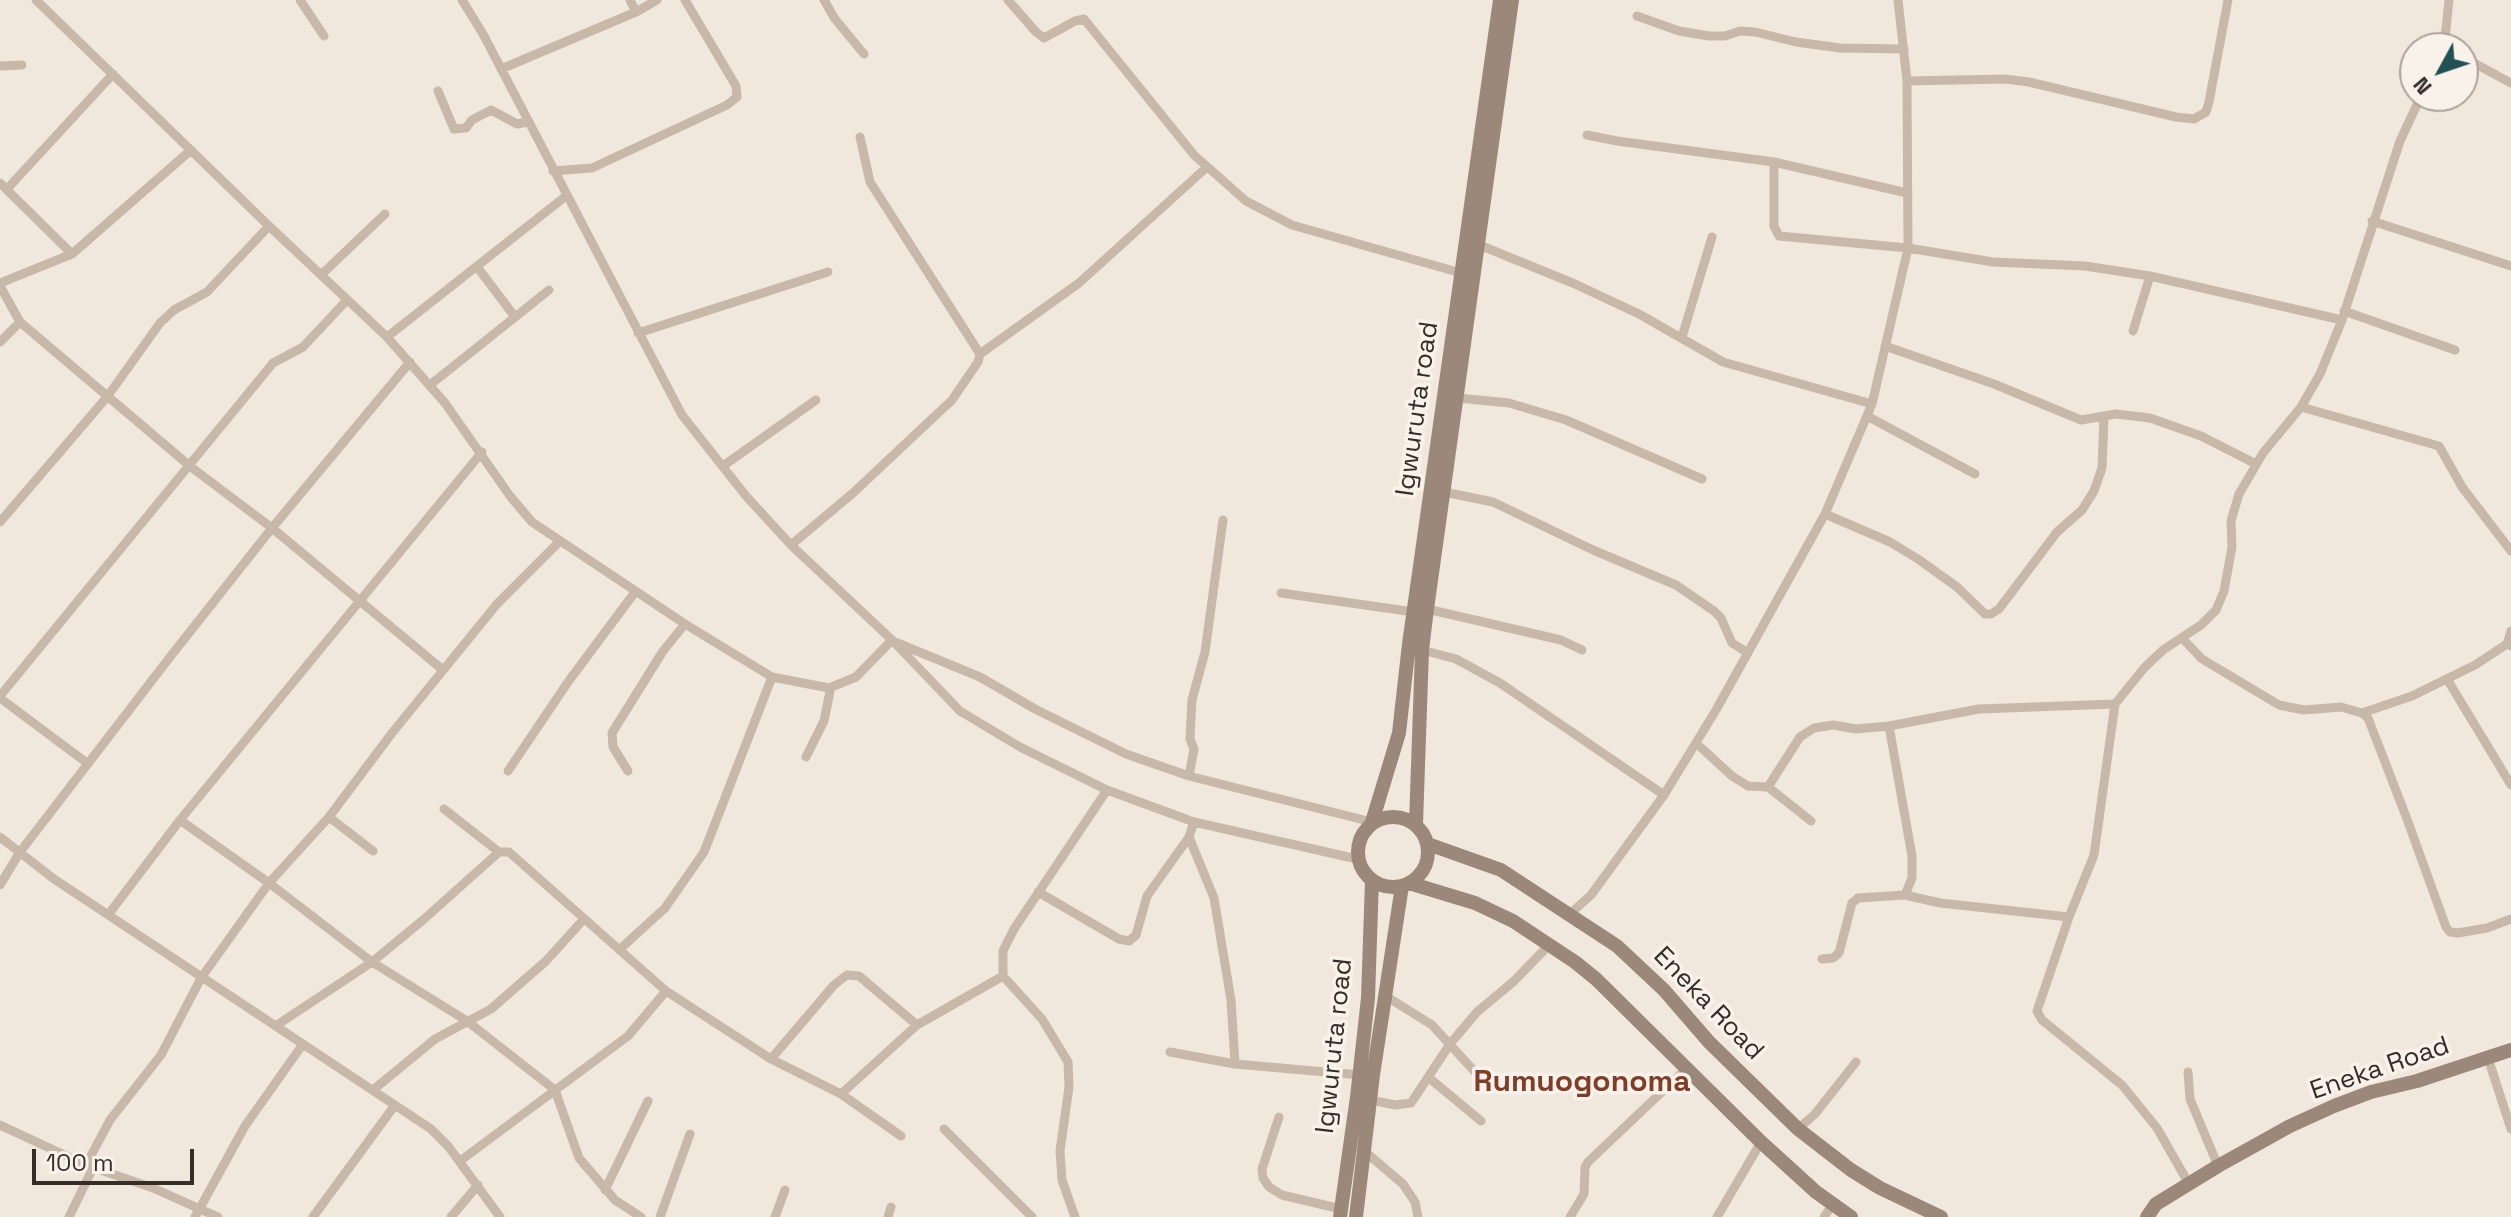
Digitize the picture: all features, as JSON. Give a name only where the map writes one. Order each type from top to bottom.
[{"type":"main road","name":"Igwuruta road","points":[[1416,824],[1421,611],[1461,273],[1500,0]]},
{"type":"main road","name":"Igwuruta road","points":[[1372,822],[1399,733],[1444,492],[1512,0]]},
{"type":"main road","points":[[1406,884],[1422,872],[1428,844],[1416,824],[1394,816],[1372,822],[1363,831],[1357,859],[1372,880],[1390,887],[1406,884],[1475,903],[1513,921],[1549,945],[1596,979],[1761,1142],[1851,1217]]},
{"type":"main road","name":"Eneka Road","points":[[1428,844],[1501,870],[1617,946],[1664,990],[1709,1042],[1798,1129],[1880,1188],[1941,1217]]},
{"type":"main road","name":"Igwuruta road","points":[[1340,1213],[1368,998],[1372,880]]},
{"type":"main road","name":"Igwuruta road","points":[[1356,1217],[1384,995],[1406,884]]},
{"type":"main road","name":"Eneka Road","points":[[2147,1217],[2156,1204],[2290,1126],[2371,1092],[2417,1081],[2511,1050]]},
{"type":"street","points":[[36,0],[387,337],[430,385],[532,522],[635,592],[772,677],[831,687],[856,677],[892,640]]},
{"type":"street","points":[[300,0],[324,36]]},
{"type":"street","points":[[462,0],[682,415],[791,545],[892,640],[960,711],[1020,747],[1107,790],[1194,822],[1357,859]]},
{"type":"street","points":[[630,0],[636,12]]},
{"type":"street","points":[[501,69],[636,12],[657,0]]},
{"type":"street","points":[[553,171],[592,168],[727,105],[737,97],[736,86],[685,0]]},
{"type":"street","points":[[824,0],[835,19],[864,54]]},
{"type":"street","points":[[1008,0],[1044,38],[1084,19],[1194,155],[1246,201],[1292,225],[1461,273]]},
{"type":"street","points":[[1571,913],[1591,895],[1664,795],[1696,743],[1825,514],[1872,404],[1908,248],[1907,81],[1898,0]]},
{"type":"street","points":[[1907,81],[2005,79],[2029,82],[2194,119],[2206,112],[2209,102],[2228,0]]},
{"type":"street","points":[[2446,32],[2449,0]]},
{"type":"street","points":[[1637,16],[1679,31],[1709,36],[1755,32],[1840,48],[1904,49]]},
{"type":"street","points":[[0,66],[22,65]]},
{"type":"street","points":[[2479,66],[2511,83]]},
{"type":"street","points":[[72,254],[3,186],[113,74]]},
{"type":"street","points":[[438,91],[454,129],[466,128],[472,120],[491,110],[517,124],[528,122]]},
{"type":"street","points":[[2189,1184],[2157,1128],[2122,1085],[2042,1020],[2037,1011],[2094,855],[2115,704],[2144,668],[2216,610],[2232,547],[2231,521],[2239,494],[2256,464],[2301,407],[2320,374],[2343,316],[2400,141],[2414,112]]},
{"type":"street","points":[[1587,135],[1774,162],[1907,193]]},
{"type":"street","points":[[860,137],[870,182],[980,354]]},
{"type":"street","points":[[191,150],[72,254],[0,284],[20,322],[188,465],[272,528],[443,670]]},
{"type":"street","points":[[1774,162],[1774,226],[1779,236],[1908,248],[1993,262],[2085,266],[2150,276],[2343,316],[2455,350]]},
{"type":"street","points":[[791,545],[952,400],[978,362],[980,354],[1079,283],[1207,167]]},
{"type":"street","points":[[387,337],[566,196]]},
{"type":"street","points":[[321,275],[385,214]]},
{"type":"street","points":[[2372,221],[2511,266]]},
{"type":"street","points":[[0,522],[107,397],[160,323],[174,310],[207,292],[269,226]]},
{"type":"street","points":[[1682,337],[1712,237]]},
{"type":"street","points":[[1477,244],[1575,284],[1682,337],[1723,362],[1872,404]]},
{"type":"street","points":[[478,268],[515,317]]},
{"type":"street","points":[[638,333],[828,272]]},
{"type":"street","points":[[2133,331],[2150,276]]},
{"type":"street","points":[[430,385],[549,290]]},
{"type":"street","points":[[87,763],[0,697],[273,363],[303,347],[347,300]]},
{"type":"street","points":[[0,342],[20,322]]},
{"type":"street","points":[[1885,346],[1994,384],[2081,420],[2116,414],[2150,418],[2201,436],[2256,464]]},
{"type":"street","points":[[0,885],[20,852],[87,763],[272,528],[410,362]]},
{"type":"street","points":[[1458,398],[1509,403],[1566,420],[1702,479]]},
{"type":"street","points":[[723,466],[816,400]]},
{"type":"street","points":[[2301,407],[2439,446],[2462,487],[2511,551]]},
{"type":"street","points":[[1867,416],[1975,474]]},
{"type":"street","points":[[1825,514],[1890,542],[1957,587],[1985,614],[1991,614],[1999,609],[2057,532],[2082,510],[2094,491],[2102,468],[2104,418]]},
{"type":"street","points":[[108,915],[180,820],[482,452]]},
{"type":"street","points":[[1444,492],[1493,502],[1593,550],[1676,585],[1714,611],[1721,618],[1732,643],[1748,653]]},
{"type":"street","points":[[1189,776],[1194,749],[1190,739],[1192,700],[1205,652],[1223,520]]},
{"type":"street","points":[[69,1217],[110,1120],[161,1055],[201,978],[269,883],[329,817],[392,733],[497,604],[560,541]]},
{"type":"street","points":[[508,771],[568,682],[635,592]]},
{"type":"street","points":[[1281,593],[1421,611],[1561,640],[1582,650]]},
{"type":"street","points":[[628,771],[613,747],[610,739],[612,733],[663,651],[685,624]]},
{"type":"street","points":[[2362,713],[2412,696],[2509,645],[2511,631]]},
{"type":"street","points":[[2182,638],[2202,659],[2279,705],[2304,710],[2341,707],[2368,718],[2446,927],[2450,932],[2458,933],[2487,928],[2511,919]]},
{"type":"street","points":[[892,640],[980,677],[1035,709],[1126,754],[1189,776],[1372,822]]},
{"type":"street","points":[[1422,650],[1456,659],[1500,683],[1664,795]]},
{"type":"street","points":[[619,950],[665,908],[704,852],[772,677]]},
{"type":"street","points":[[2447,679],[2511,785]]},
{"type":"street","points":[[806,757],[824,721],[831,687]]},
{"type":"street","points":[[1768,787],[1800,737],[1814,728],[1833,725],[1856,729],[1889,726],[1979,709],[2115,704]]},
{"type":"street","points":[[1889,726],[1912,856],[1912,878],[1905,895]]},
{"type":"street","points":[[1696,743],[1732,776],[1748,786],[1768,787],[1811,821]]},
{"type":"street","points":[[1075,1217],[1062,1180],[1060,1151],[1069,1087],[1068,1062],[1042,1019],[1003,976],[1003,951],[1038,892],[1107,790]]},
{"type":"street","points":[[444,809],[499,852],[509,852],[666,991],[771,1059],[841,1094],[901,1136]]},
{"type":"street","points":[[329,817],[373,851]]},
{"type":"street","points":[[180,820],[372,962],[467,1021],[555,1090],[579,1158],[615,1200],[641,1217]]},
{"type":"street","points":[[1038,892],[1119,939],[1129,941],[1136,935],[1147,896],[1189,837],[1194,822]]},
{"type":"street","points":[[0,837],[108,915],[431,1129],[460,1161],[500,1217]]},
{"type":"street","points":[[1189,837],[1214,898],[1231,1000],[1235,1064]]},
{"type":"street","points":[[277,1025],[372,962],[499,852]]},
{"type":"street","points":[[1822,959],[1833,958],[1839,953],[1852,903],[1858,898],[1905,895],[1940,903],[2069,917]]},
{"type":"street","points":[[373,1090],[435,1039],[491,1009],[538,969],[584,919]]},
{"type":"street","points":[[1371,1100],[1411,1103],[1450,1044],[1477,1012],[1513,982],[1549,945]]},
{"type":"street","points":[[771,1059],[834,985],[847,975],[859,976],[917,1025]]},
{"type":"street","points":[[841,1094],[917,1025],[1003,976]]},
{"type":"street","points":[[460,1161],[628,1036],[666,991]]},
{"type":"street","points":[[1384,995],[1432,1025],[1493,1087]]},
{"type":"street","points":[[196,1213],[245,1126],[303,1044]]},
{"type":"street","points":[[1170,1052],[1235,1064],[1360,1075]]},
{"type":"street","points":[[2488,1058],[2511,1129]]},
{"type":"street","points":[[1798,1129],[1815,1114],[1856,1062]]},
{"type":"street","points":[[1570,1217],[1584,1194],[1588,1162],[1687,1068]]},
{"type":"street","points":[[2188,1072],[2190,1099],[2218,1166]]},
{"type":"street","points":[[1428,1077],[1481,1121]]},
{"type":"street","points":[[605,1190],[648,1101]]},
{"type":"street","points":[[313,1217],[395,1105]]},
{"type":"street","points":[[1279,1117],[1262,1169],[1263,1178],[1269,1187],[1282,1195],[1340,1213]]},
{"type":"street","points":[[0,1125],[90,1166],[153,1188],[196,1213],[218,1217]]},
{"type":"street","points":[[944,1129],[1032,1217]]},
{"type":"street","points":[[660,1217],[690,1134]]},
{"type":"street","points":[[1717,1217],[1761,1142]]},
{"type":"street","points":[[1363,1150],[1403,1184],[1415,1202],[1418,1217]]},
{"type":"street","points":[[451,1217],[478,1185]]},
{"type":"street","points":[[775,1217],[785,1190]]},
{"type":"street","points":[[1824,1217],[1833,1204]]},
{"type":"district","name":"Rumuogonoma","points":[[1582,1083]]}]
